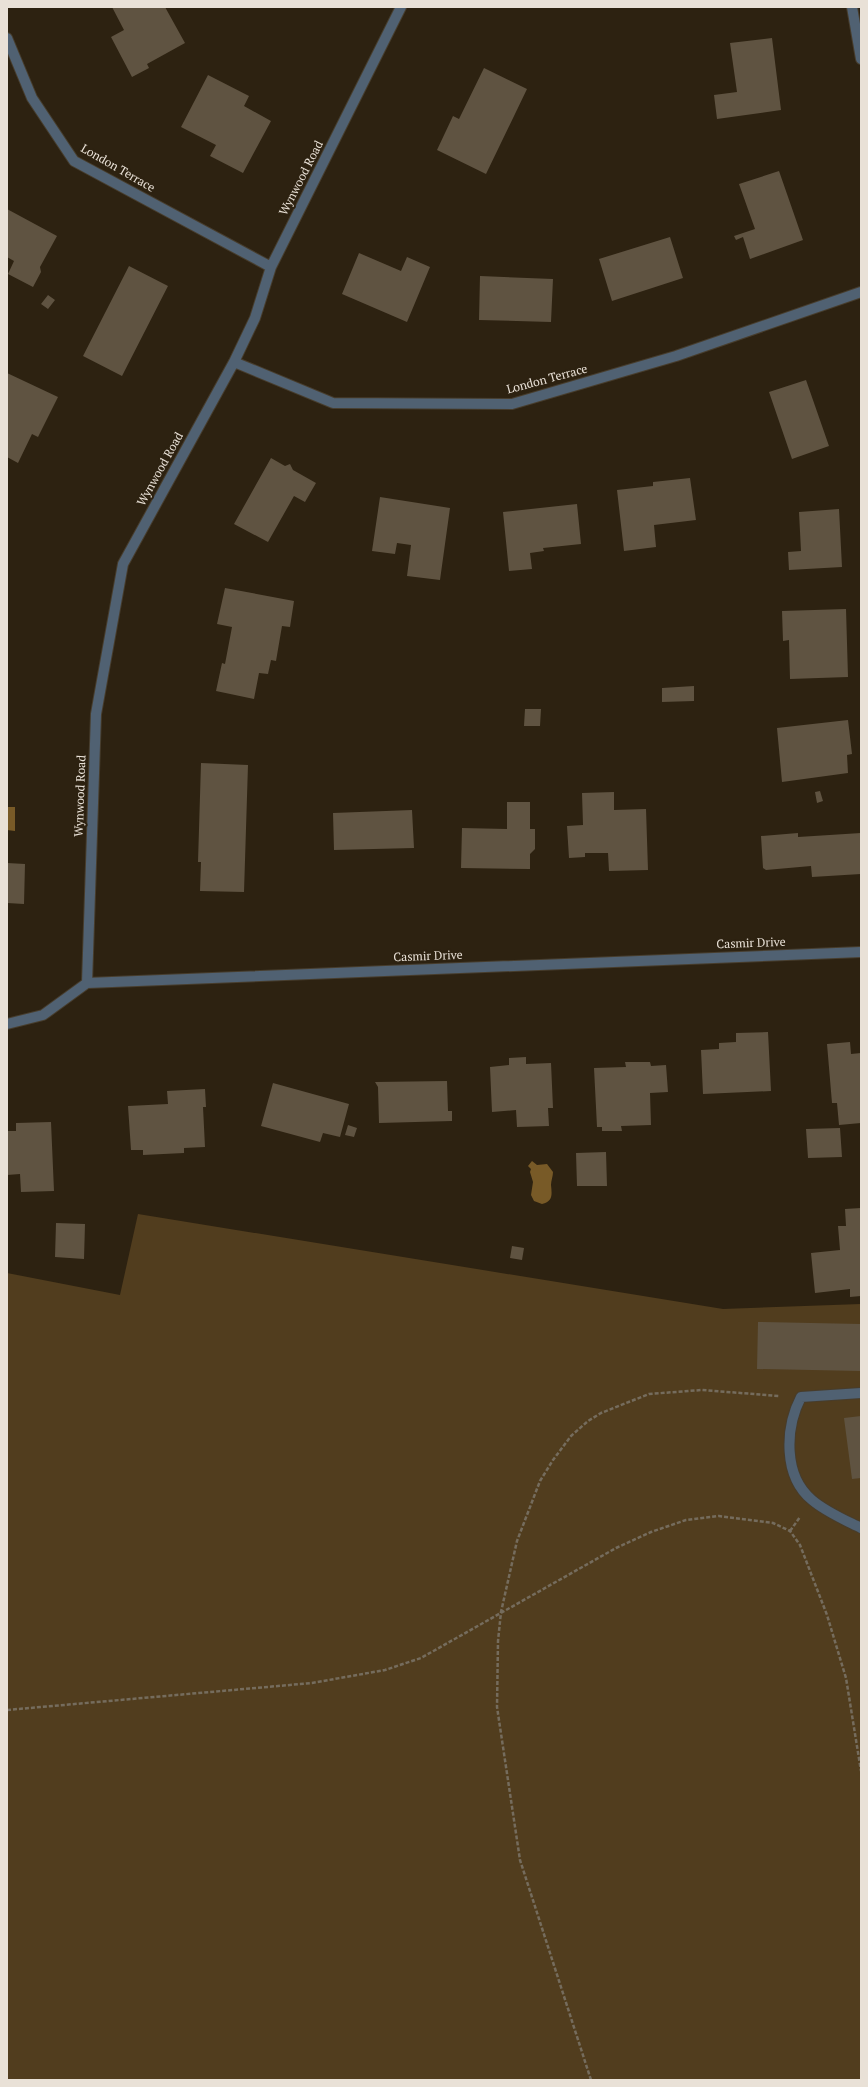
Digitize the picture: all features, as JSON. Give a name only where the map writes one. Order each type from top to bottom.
[{"type":"street","name":"Wynwood Road","points":[[87,983],[96,714],[123,564],[234,362],[254,318],[271,267],[401,7]]},
{"type":"street","points":[[852,7],[861,59]]},
{"type":"street","name":"London Terrace","points":[[7,38],[32,98],[74,161],[271,267]]},
{"type":"street","name":"London Terrace","points":[[234,362],[333,403],[512,404],[676,356],[861,292]]},
{"type":"street","name":"Casmir Drive","points":[[87,983],[861,952]]},
{"type":"street","points":[[7,1024],[43,1015],[87,983]]},
{"type":"street","points":[[861,1393],[801,1397],[793,1412],[789,1431],[792,1465],[798,1484],[812,1500],[861,1528]]},
{"type":"path","points":[[591,2080],[520,1860],[497,1707],[498,1641],[502,1612],[517,1541],[540,1481],[552,1460],[571,1436],[588,1421],[622,1403],[649,1394],[702,1390],[801,1397]]},
{"type":"path","points":[[7,1710],[225,1689],[283,1686],[385,1670],[420,1658],[616,1548],[651,1532],[686,1520],[719,1516],[773,1523],[790,1531],[800,1545],[827,1615],[846,1678],[861,1771]]},
{"type":"shaded area","points":[[7,807],[15,807],[15,831],[7,830]]},
{"type":"shaded area","points":[[532,1161],[537,1165],[547,1164],[553,1172],[551,1197],[546,1203],[542,1204],[534,1201],[531,1195],[533,1182],[530,1172],[531,1169],[528,1166]]},
{"type":"shaded area","points":[[138,1214],[723,1309],[861,1304],[861,2080],[7,2080],[7,1273],[120,1295]]},
{"type":"building","points":[[112,7],[165,7],[185,43],[147,64],[149,68],[132,77],[111,37],[124,30]]},
{"type":"building","points":[[772,38],[781,110],[717,119],[714,95],[737,92],[730,43]]},
{"type":"building","points":[[484,68],[527,89],[486,174],[437,150],[453,116],[459,119]]},
{"type":"building","points":[[208,75],[249,96],[244,106],[271,121],[243,173],[210,156],[216,145],[181,127]]},
{"type":"building","points":[[779,171],[803,240],[750,259],[743,237],[736,240],[734,236],[755,229],[739,184]]},
{"type":"building","points":[[7,209],[57,236],[40,267],[41,272],[33,287],[8,274],[14,261],[7,257]]},
{"type":"building","points":[[670,237],[683,278],[612,301],[599,259]]},
{"type":"building","points":[[359,253],[401,271],[407,257],[430,267],[407,322],[342,294]]},
{"type":"building","points":[[129,266],[168,286],[122,376],[83,356]]},
{"type":"building","points":[[480,276],[553,279],[551,322],[479,320]]},
{"type":"building","points":[[48,295],[55,300],[48,309],[41,304]]},
{"type":"building","points":[[7,373],[58,397],[38,437],[32,434],[18,463],[7,457]]},
{"type":"building","points":[[806,380],[829,446],[792,459],[769,392]]},
{"type":"building","points":[[271,458],[285,466],[290,464],[293,470],[316,483],[305,502],[294,496],[268,542],[234,524]]},
{"type":"building","points":[[690,478],[696,520],[654,525],[656,547],[624,551],[617,490],[653,486],[653,482]]},
{"type":"building","points":[[380,497],[450,508],[440,580],[407,576],[411,545],[397,543],[395,554],[372,551]]},
{"type":"building","points":[[577,504],[581,544],[543,548],[544,551],[530,553],[532,569],[509,571],[503,512]]},
{"type":"building","points":[[839,509],[842,567],[789,570],[788,552],[801,551],[799,512]]},
{"type":"building","points":[[225,588],[294,601],[290,627],[282,626],[276,661],[271,660],[268,674],[259,673],[254,699],[216,691],[222,663],[225,664],[232,627],[217,624]]},
{"type":"building","points":[[846,609],[848,677],[790,679],[789,640],[783,641],[782,611]]},
{"type":"building","points":[[694,686],[694,701],[662,702],[662,688]]},
{"type":"building","points":[[525,709],[541,709],[540,726],[524,726]]},
{"type":"building","points":[[848,720],[852,754],[847,755],[848,773],[782,782],[777,728]]},
{"type":"building","points":[[201,763],[248,765],[244,892],[200,891],[201,862],[198,862]]},
{"type":"building","points":[[820,791],[823,801],[817,803],[815,792]]},
{"type":"building","points":[[614,792],[614,810],[646,809],[648,870],[609,871],[608,853],[585,853],[585,857],[569,858],[567,826],[583,825],[582,793]]},
{"type":"building","points":[[507,802],[530,802],[530,829],[535,829],[535,849],[530,854],[530,869],[461,868],[462,828],[507,829]]},
{"type":"building","points":[[412,810],[414,848],[334,850],[333,813]]},
{"type":"building","points":[[798,833],[798,837],[861,833],[861,874],[812,877],[811,866],[766,870],[763,868],[761,836]]},
{"type":"building","points":[[7,863],[25,864],[24,904],[7,903]]},
{"type":"building","points":[[768,1032],[771,1091],[703,1094],[701,1050],[719,1049],[719,1043],[736,1042],[736,1033]]},
{"type":"building","points":[[850,1042],[851,1054],[861,1053],[861,1123],[839,1125],[837,1103],[832,1103],[827,1044]]},
{"type":"building","points":[[526,1057],[526,1064],[551,1063],[553,1108],[548,1108],[549,1126],[517,1127],[516,1110],[492,1112],[490,1067],[509,1065],[509,1058]]},
{"type":"building","points":[[625,1062],[650,1062],[651,1066],[666,1065],[668,1092],[650,1093],[651,1125],[621,1126],[622,1131],[602,1131],[602,1127],[597,1127],[594,1068],[626,1067]]},
{"type":"building","points":[[447,1081],[448,1111],[452,1111],[452,1121],[379,1123],[378,1087],[375,1082]]},
{"type":"building","points":[[273,1083],[349,1104],[340,1137],[323,1133],[320,1142],[261,1126]]},
{"type":"building","points":[[205,1089],[206,1107],[203,1107],[205,1147],[184,1148],[184,1153],[143,1155],[143,1150],[131,1150],[128,1106],[168,1104],[167,1091]]},
{"type":"building","points":[[51,1122],[54,1191],[21,1192],[20,1174],[7,1175],[7,1131],[16,1131],[16,1123]]},
{"type":"building","points":[[348,1125],[357,1128],[354,1137],[345,1135]]},
{"type":"building","points":[[840,1128],[842,1157],[808,1158],[806,1129]]},
{"type":"building","points":[[606,1152],[607,1186],[577,1186],[576,1153]]},
{"type":"building","points":[[861,1208],[861,1296],[850,1297],[850,1289],[815,1293],[811,1253],[840,1250],[838,1226],[846,1226],[845,1209]]},
{"type":"building","points":[[56,1223],[85,1224],[84,1259],[55,1257]]},
{"type":"building","points":[[512,1246],[524,1248],[522,1260],[510,1258]]},
{"type":"building","points":[[758,1322],[861,1324],[861,1371],[757,1369]]},
{"type":"building","points":[[861,1416],[861,1478],[852,1479],[844,1418]]}]
